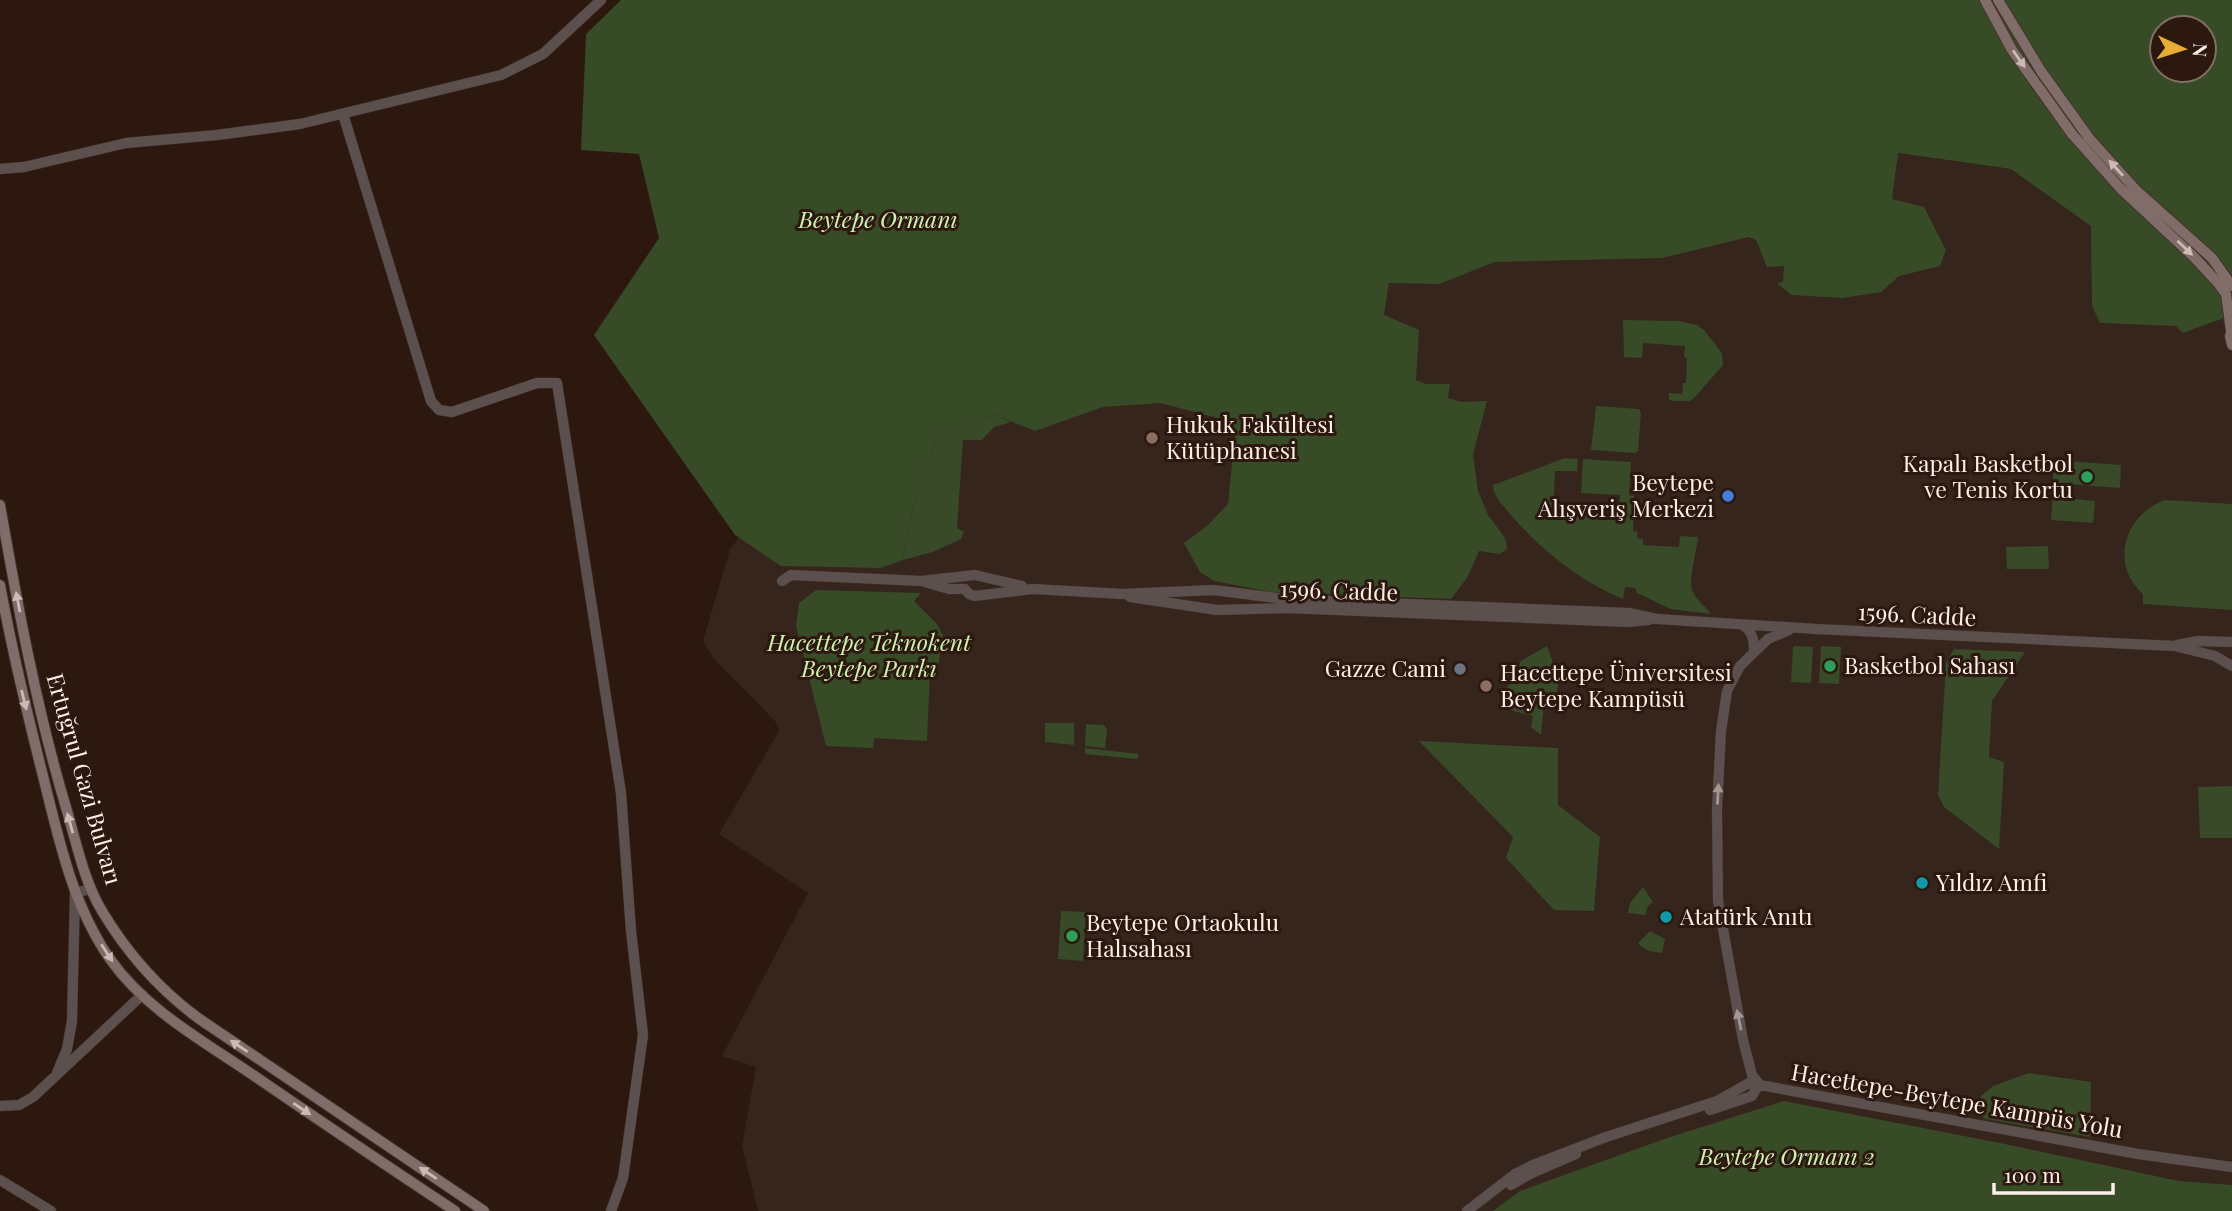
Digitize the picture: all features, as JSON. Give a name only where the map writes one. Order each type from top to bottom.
[{"type":"main road","points":[[1985,0],[2012,50],[2072,134],[2120,188],[2218,283],[2225,294],[2232,345]]},
{"type":"main road","points":[[1998,0],[2041,71],[2089,138],[2137,191],[2212,258],[2232,286]]},
{"type":"main road","name":"Ertuğrul Gazi Bulvarı","points":[[0,505],[30,666],[54,767],[90,889],[103,912],[137,961],[179,1003],[484,1211]]},
{"type":"main road","name":"Ertuğrul Gazi Bulvarı","points":[[0,585],[18,677],[59,842],[75,893],[88,923],[110,959],[135,990],[204,1042],[455,1211]]},
{"type":"street","points":[[0,169],[24,167],[126,143],[300,124],[510,71],[543,54],[601,0]]},
{"type":"street","points":[[343,114],[431,401],[439,410],[452,412],[537,383],[556,383],[621,793],[631,930],[643,1035],[623,1178],[611,1211]]},
{"type":"street","points":[[921,581],[975,575],[1033,589],[1123,594]]},
{"type":"street","points":[[782,581],[791,576],[921,581],[949,589],[965,589],[972,595],[1033,589]]},
{"type":"street","points":[[965,589],[965,582],[969,577]]},
{"type":"street","points":[[979,595],[985,587],[982,578]]},
{"type":"street","points":[[1213,610],[1213,599],[1217,590]]},
{"type":"street","name":"1596. Cadde","points":[[1123,594],[1217,590],[1285,599],[1629,613],[1657,619],[1800,628],[2175,646],[2215,656],[2232,666]]},
{"type":"street","points":[[1230,610],[1233,592]]},
{"type":"street","name":"1596. Cadde","points":[[1123,594],[1138,599],[1213,610],[1286,608],[1628,622],[1657,619]]},
{"type":"street","points":[[1740,624],[1747,626],[1752,635],[1754,651]]},
{"type":"street","points":[[1759,1084],[1752,1075],[1740,1029],[1719,911],[1719,763],[1723,711],[1734,675],[1754,651],[1768,639],[1800,628]]},
{"type":"street","name":"1596. Cadde","points":[[2175,646],[2198,641],[2232,642]]},
{"type":"street","points":[[57,1073],[67,1049],[72,1021],[75,893],[90,889]]},
{"type":"street","points":[[0,1106],[19,1105],[33,1097],[142,995]]},
{"type":"street","points":[[1467,1211],[1514,1174],[1533,1165],[1584,1144],[1717,1101],[1749,1083],[1759,1084]]},
{"type":"street","points":[[1477,1211],[1530,1174],[1623,1138],[1752,1096],[1759,1084]]},
{"type":"street","name":"Hacettepe-Beytepe Kampüs Yolu","points":[[1759,1084],[2127,1152],[2209,1166],[2232,1167]]},
{"type":"street","points":[[0,1180],[51,1211]]},
{"type":"shaded area","name":"Hacettepe Üniversitesi Beytepe Kampüsü","points":[[1898,153],[2232,206],[2232,1211],[758,1211],[742,1146],[756,1067],[722,1056],[808,893],[719,834],[779,731],[775,721],[714,659],[703,641],[730,549],[797,464],[1018,344]]},
{"type":"green space","name":"Beytepe Ormanı","points":[[621,0],[2232,0],[2232,315],[2183,333],[2176,326],[2100,323],[2092,306],[2091,226],[2011,169],[1898,153],[1892,199],[1924,207],[1946,250],[1940,266],[1899,276],[1881,292],[1843,298],[1791,295],[1777,283],[1783,282],[1784,266],[1767,267],[1756,240],[1749,237],[1662,258],[1495,262],[1439,284],[1389,283],[1384,315],[1419,330],[1416,380],[1426,384],[1450,384],[1448,398],[1462,402],[1487,401],[1473,454],[1478,491],[1488,515],[1505,538],[1507,549],[1500,554],[1479,551],[1467,578],[1451,599],[1271,592],[1214,581],[1200,572],[1184,543],[1207,526],[1228,504],[1235,434],[1214,417],[1160,403],[1103,407],[1035,431],[995,415],[941,431],[917,494],[903,560],[880,568],[781,566],[735,535],[594,335],[659,238],[639,154],[581,150],[586,34]]},
{"type":"green space","points":[[1623,320],[1678,321],[1697,325],[1722,353],[1723,365],[1690,401],[1672,401],[1669,399],[1669,393],[1682,394],[1683,383],[1686,383],[1685,346],[1643,343],[1642,358],[1624,357]]},
{"type":"green space","points":[[1596,406],[1639,409],[1638,451],[1591,450]]},
{"type":"green space","points":[[995,415],[1011,422],[994,427],[982,440],[963,440],[957,528],[964,532],[961,539],[933,552],[903,560],[917,494],[941,431]]},
{"type":"green space","points":[[1565,458],[1578,459],[1577,471],[1555,471],[1553,512],[1619,516],[1620,495],[1581,493],[1583,459],[1631,462],[1629,495],[1634,496],[1633,531],[1638,532],[1637,538],[1643,539],[1643,545],[1679,547],[1680,536],[1698,537],[1691,587],[1711,614],[1671,609],[1637,593],[1635,588],[1625,587],[1623,599],[1575,573],[1521,526],[1499,500],[1493,485]]},
{"type":"green space","name":"Kapalı Basketbol ve Tenis Kortu","points":[[2054,460],[2121,465],[2120,488],[2053,483]]},
{"type":"green space","points":[[2053,497],[2095,501],[2093,523],[2051,520]]},
{"type":"green space","points":[[2165,500],[2232,504],[2232,610],[2143,604],[2143,594],[2126,569],[2126,541],[2140,516]]},
{"type":"green space","points":[[2048,546],[2049,569],[2007,569],[2006,547]]},
{"type":"green space","name":"Hacettepe Teknokent Beytepe Parkı","points":[[816,590],[921,593],[914,601],[937,624],[943,635],[937,672],[930,671],[927,741],[874,738],[873,748],[826,746],[796,626],[799,603]]},
{"type":"green space","points":[[1547,646],[1559,679],[1555,705],[1544,705],[1541,735],[1531,727],[1533,716],[1503,708],[1503,696],[1521,661]]},
{"type":"green space","name":"Basketbol Sahası","points":[[1793,646],[1813,647],[1811,683],[1791,682]]},
{"type":"green space","name":"Basketbol Sahası","points":[[1821,646],[1841,647],[1839,684],[1819,683]]},
{"type":"green space","points":[[1954,649],[2025,652],[1992,701],[1989,757],[2004,762],[1999,849],[1944,807],[1938,795],[1946,663]]},
{"type":"green space","points":[[1045,723],[1074,723],[1074,745],[1045,742]]},
{"type":"green space","points":[[1086,724],[1104,725],[1107,729],[1105,748],[1085,746]]},
{"type":"green space","points":[[1419,741],[1558,748],[1558,805],[1600,837],[1594,911],[1554,910],[1506,858],[1513,837]]},
{"type":"green space","points":[[1085,748],[1139,754],[1137,759],[1085,754]]},
{"type":"green space","points":[[2232,786],[2232,838],[2200,838],[2198,787]]},
{"type":"green space","points":[[1643,887],[1653,902],[1648,906],[1645,915],[1628,913],[1630,903]]},
{"type":"green space","name":"Beytepe Ortaokulu Halısahası","points":[[1061,911],[1086,912],[1083,961],[1058,959]]},
{"type":"green space","points":[[1650,931],[1665,939],[1662,953],[1652,952],[1638,943]]},
{"type":"green space","points":[[2029,1073],[2091,1082],[2090,1137],[1985,1119],[1977,1112],[1981,1096],[1993,1086]]},
{"type":"green space","name":"Beytepe Ormanı 2","points":[[1784,1101],[2179,1181],[2232,1185],[2232,1211],[1493,1211],[1520,1191],[1667,1138]]},
{"type":"place","name":"Hukuk Fakültesi Kütüphanesi","points":[[1152,438]]},
{"type":"place","name":"Kapalı Basketbol ve Tenis Kortu","points":[[2087,477]]},
{"type":"place","name":"Beytepe Alışveriş Merkezi","points":[[1728,496]]},
{"type":"place","name":"Basketbol Sahası","points":[[1830,666]]},
{"type":"place","name":"Gazze Cami","points":[[1460,669]]},
{"type":"place","name":"Hacettepe Üniversitesi Beytepe Kampüsü","points":[[1486,686]]},
{"type":"place","name":"Yıldız Amfi","points":[[1922,883]]},
{"type":"place","name":"Atatürk Anıtı","points":[[1666,917]]},
{"type":"place","name":"Beytepe Ortaokulu Halısahası","points":[[1072,936]]}]
